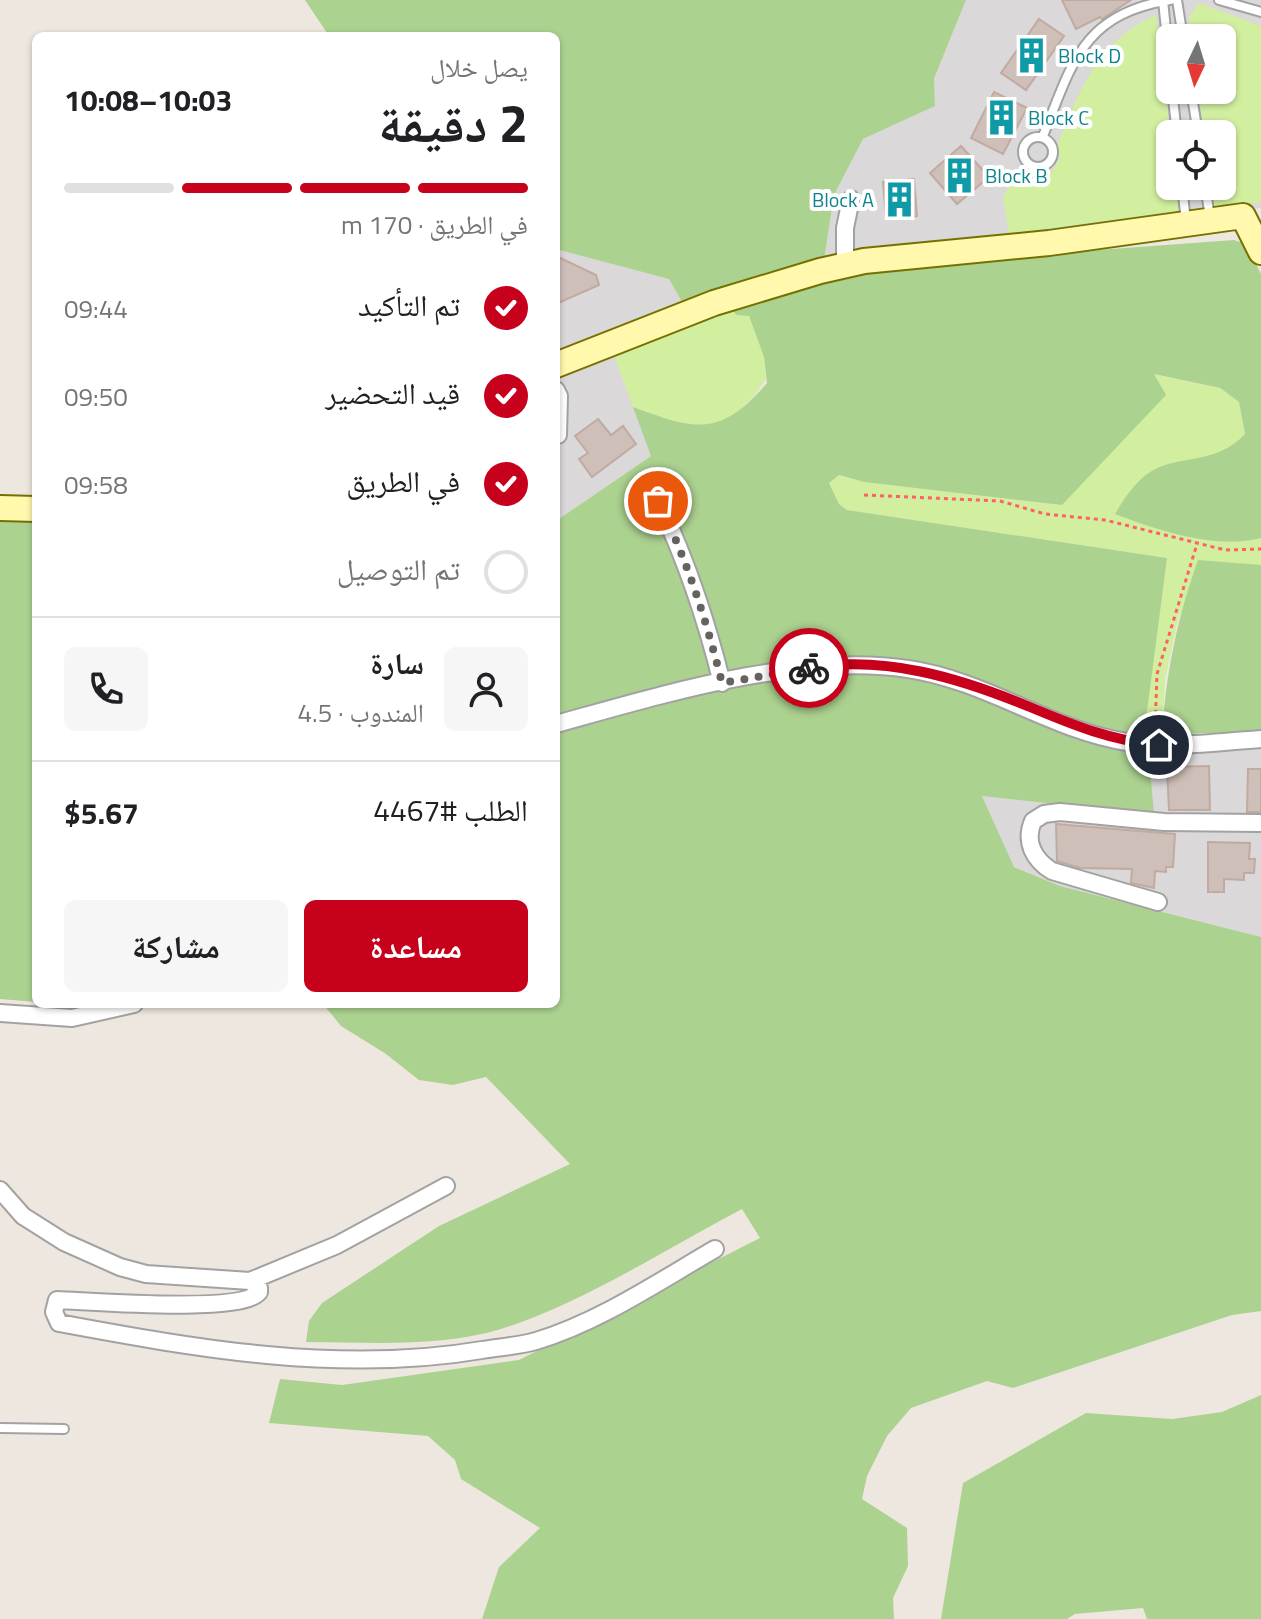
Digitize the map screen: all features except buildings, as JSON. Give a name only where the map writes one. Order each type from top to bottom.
[{"type":"street","points":[[845,265],[845,228],[851,199]]},
{"type":"street","points":[[560,360],[783,279],[845,265],[1252,215],[1261,252]]},
{"type":"street","points":[[658,501],[685,556],[722,683]]},
{"type":"street","points":[[0,508],[32,509]]},
{"type":"street","points":[[560,723],[654,697],[722,683],[824,665],[869,663],[956,680],[1067,725],[1125,742],[1159,745],[1261,739]]},
{"type":"street","points":[[1158,902],[1052,871],[1041,864],[1029,839],[1033,821],[1044,814],[1060,812],[1164,822],[1260,824]]},
{"type":"street","points":[[0,1013],[72,1018],[116,1008]]},
{"type":"street","points":[[0,1190],[23,1216],[54,1236],[120,1267],[146,1274],[250,1281],[337,1245],[446,1186]]},
{"type":"street","points":[[250,1281],[259,1292],[249,1300],[207,1305],[57,1300],[54,1312],[59,1323],[115,1334],[316,1361],[427,1360],[536,1341],[624,1302],[715,1249]]},
{"type":"lane","points":[[1043,136],[1077,52],[1090,36],[1127,12],[1165,0],[1167,24]]},
{"type":"lane","points":[[1177,0],[1181,24]]},
{"type":"lane","points":[[1219,0],[1261,12]]},
{"type":"lane","points":[[1183,200],[1186,225]]},
{"type":"lane","points":[[1207,200],[1211,222]]},
{"type":"lane","points":[[0,1428],[64,1429]]},
{"type":"path","points":[[864,495],[1000,501],[1045,514],[1105,520],[1225,550],[1261,549]]},
{"type":"path","points":[[1155,740],[1157,674],[1197,544]]},
{"type":"shaded area","points":[[966,0],[1261,0],[1261,208],[824,260],[834,195],[863,139],[935,106],[934,80]]},
{"type":"shaded area","points":[[560,249],[669,279],[690,316],[651,456],[560,518]]},
{"type":"shaded area","points":[[1261,748],[1261,937],[1060,886],[1013,866],[982,796],[1153,815],[1149,754]]},
{"type":"green space","points":[[305,0],[966,0],[934,79],[935,106],[863,139],[834,195],[824,260],[682,302],[669,279],[560,250],[560,32],[326,32]]},
{"type":"green space","points":[[1199,3],[1261,26],[1261,202],[1214,209],[1213,200],[1236,200],[1236,120],[1202,120],[1200,104],[1236,104],[1236,24],[1190,24],[1189,17]]},
{"type":"green space","points":[[1156,15],[1156,104],[1166,104],[1168,120],[1156,120],[1156,200],[1179,200],[1180,211],[1009,234],[1003,196],[1019,171],[1038,176],[1053,170],[1060,158],[1057,146],[1083,87],[1104,54],[1135,27]]},
{"type":"green space","points":[[1234,240],[1246,244],[1261,274],[1261,538],[1225,542],[1206,540],[1168,532],[1115,514],[1147,474],[1170,464],[1221,451],[1245,434],[1239,402],[1220,388],[1154,374],[1166,395],[1062,505],[864,482],[839,475],[829,483],[839,504],[847,510],[1167,558],[1146,719],[1154,815],[982,796],[1014,867],[1060,886],[1261,937],[1261,1311],[1232,1315],[1013,1388],[987,1381],[911,1408],[887,1436],[867,1476],[862,1499],[907,1528],[908,1566],[893,1598],[894,1619],[482,1619],[499,1567],[540,1528],[461,1479],[455,1460],[428,1436],[269,1423],[280,1379],[342,1385],[519,1360],[760,1238],[742,1209],[592,1291],[501,1329],[428,1341],[306,1342],[309,1321],[322,1303],[439,1226],[570,1164],[486,1077],[453,1085],[419,1080],[386,1054],[341,1026],[326,1008],[560,1008],[560,518],[651,456],[633,407],[673,421],[706,424],[735,413],[767,383],[764,357],[749,316],[737,315],[731,309],[864,267]]},
{"type":"green space","points":[[731,309],[749,316],[764,357],[766,379],[751,399],[722,421],[707,424],[674,421],[633,407],[611,347]]},
{"type":"green space","points":[[1153,374],[1219,388],[1239,402],[1245,434],[1229,451],[1149,472],[1115,514],[1168,532],[1206,540],[1225,542],[1261,538],[1261,565],[1250,566],[1179,615],[1165,679],[1162,735],[1147,736],[1148,690],[1167,558],[847,510],[839,504],[829,483],[838,475],[864,482],[1062,505]]},
{"type":"green space","points":[[0,520],[32,520],[32,1002],[0,999]]},
{"type":"green space","points":[[1198,560],[1261,565],[1261,731],[1162,735],[1174,646]]},
{"type":"green space","points":[[1261,1395],[1261,1619],[1147,1619],[1143,1608],[1075,1614],[1067,1619],[941,1619],[963,1483],[1086,1413],[1172,1419],[1222,1412]]},
{"type":"way so far","points":[[658,501],[685,556],[722,683],[809,668]]},
{"type":"place","name":"Block D","points":[[1032,55]]},
{"type":"place","name":"Block C","points":[[1002,117]]},
{"type":"place","name":"Block B","points":[[959,175]]},
{"type":"place","name":"Block A","points":[[900,199]]},
{"type":"route","points":[[809,668],[869,663],[913,669],[956,680],[1067,725],[1125,742],[1159,745]]}]
